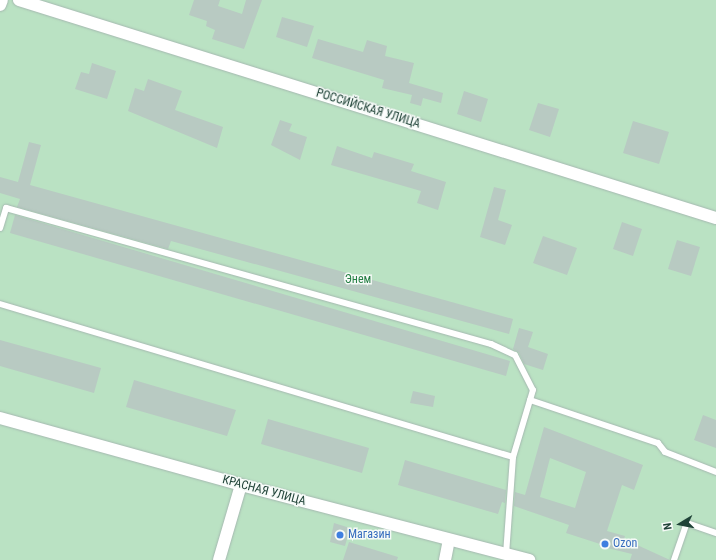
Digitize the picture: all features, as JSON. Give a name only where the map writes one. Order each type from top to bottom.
[{"type":"street","points":[[0,5],[2,0]]},
{"type":"street","name":"РОССИЙСКАЯ УЛИЦА","points":[[20,0],[716,218]]},
{"type":"street","name":"КРАСНАЯ УЛИЦА","points":[[0,418],[241,485],[529,560]]},
{"type":"street","points":[[219,560],[241,485]]},
{"type":"street","points":[[446,560],[450,540]]},
{"type":"lane","points":[[0,228],[6,208],[491,344],[515,356],[533,390],[513,457],[506,554]]},
{"type":"lane","points":[[0,304],[513,457]]},
{"type":"lane","points":[[530,400],[658,443],[665,452],[716,472]]},
{"type":"lane","points":[[674,560],[687,523],[716,533]]},
{"type":"green space","name":"Энем","points":[[0,0],[716,0],[716,560],[0,560]]},
{"type":"building","points":[[194,0],[220,0],[218,6],[242,14],[246,0],[262,0],[244,49],[212,39],[215,30],[206,26],[207,21],[189,15]]},
{"type":"building","points":[[282,17],[314,26],[307,47],[276,37]]},
{"type":"building","points":[[318,39],[363,52],[367,40],[387,46],[385,56],[414,63],[409,83],[443,93],[441,103],[423,98],[421,106],[410,103],[412,95],[382,88],[384,80],[312,58]]},
{"type":"building","points":[[92,63],[116,71],[107,99],[75,89],[81,72],[89,74]]},
{"type":"building","points":[[148,79],[182,91],[175,110],[223,127],[217,148],[128,111],[135,88],[144,91]]},
{"type":"building","points":[[464,91],[488,99],[481,122],[457,114]]},
{"type":"building","points":[[538,103],[559,109],[550,137],[529,130]]},
{"type":"building","points":[[280,120],[292,124],[289,131],[307,137],[300,160],[271,145]]},
{"type":"building","points":[[633,121],[669,132],[659,164],[623,153]]},
{"type":"building","points":[[29,142],[41,145],[30,185],[513,319],[509,334],[171,241],[168,249],[17,207],[20,199],[0,193],[0,177],[18,182]]},
{"type":"building","points":[[337,146],[372,158],[374,152],[414,164],[411,171],[446,182],[438,210],[417,203],[421,191],[331,165]]},
{"type":"building","points":[[494,187],[506,190],[498,220],[512,225],[505,245],[480,237]]},
{"type":"building","points":[[15,215],[510,361],[506,376],[10,233]]},
{"type":"building","points":[[622,222],[642,229],[633,256],[613,249]]},
{"type":"building","points":[[543,236],[577,248],[567,275],[533,263]]},
{"type":"building","points":[[677,240],[700,247],[691,276],[668,269]]},
{"type":"building","points":[[519,328],[533,332],[528,347],[548,354],[543,370],[524,364],[519,353],[513,349]]},
{"type":"building","points":[[0,340],[101,368],[94,393],[0,366]]},
{"type":"building","points":[[134,380],[236,410],[227,436],[126,407]]},
{"type":"building","points":[[413,391],[435,396],[433,407],[410,403]]},
{"type":"building","points":[[703,415],[716,420],[716,448],[694,440]]},
{"type":"building","points":[[268,419],[369,448],[362,473],[261,444]]},
{"type":"building","points":[[544,427],[643,465],[634,490],[622,485],[607,531],[625,536],[624,539],[670,560],[630,560],[632,554],[599,546],[600,544],[566,533],[569,525],[514,506],[515,492],[525,495]],"holes":[[[550,458],[586,472],[575,508],[540,497]]]},
{"type":"building","points":[[405,460],[506,490],[505,503],[502,502],[498,514],[398,485]]},
{"type":"building","name":"Магазин","points":[[334,523],[350,528],[345,546],[330,542]]},
{"type":"building","points":[[349,542],[398,557],[397,560],[343,560]]},
{"type":"place","name":"Магазин","points":[[340,535]]},
{"type":"place","name":"Ozon","points":[[605,544]]}]
